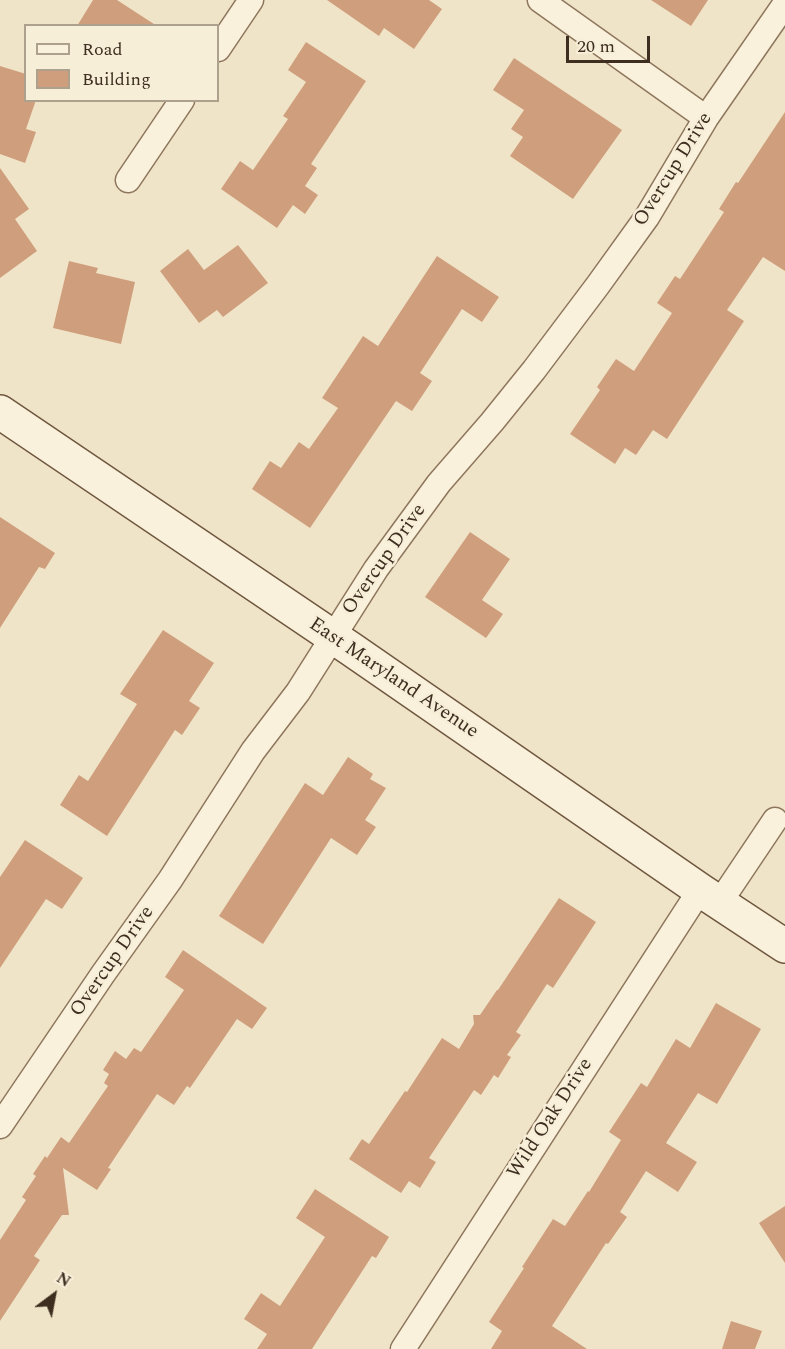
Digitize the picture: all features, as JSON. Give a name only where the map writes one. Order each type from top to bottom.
[{"type":"street","points":[[219,47],[250,0]]},
{"type":"street","points":[[540,0],[706,117]]},
{"type":"street","name":"Overcup Drive","points":[[0,1126],[170,880],[253,751],[298,692],[376,569],[439,483],[534,370],[598,285],[647,217],[706,117],[785,4]]},
{"type":"street","points":[[128,180],[181,102]]},
{"type":"street","name":"East Maryland Avenue","points":[[0,412],[785,946]]},
{"type":"street","name":"Wild Oak Drive","points":[[403,1349],[710,896],[775,820]]},
{"type":"building","points":[[93,0],[117,0],[154,24],[78,24]]},
{"type":"building","points":[[327,0],[429,0],[442,9],[414,49],[384,28],[379,36]]},
{"type":"building","points":[[651,0],[708,0],[691,26]]},
{"type":"building","points":[[306,42],[366,81],[311,164],[317,168],[305,186],[318,195],[305,214],[293,205],[277,228],[221,189],[240,161],[253,170],[288,119],[283,116],[306,82],[288,70]]},
{"type":"building","points":[[514,58],[622,130],[573,199],[510,156],[523,137],[511,129],[524,110],[493,90]]},
{"type":"building","points":[[0,66],[24,73],[24,102],[35,102],[26,129],[36,132],[25,163],[0,154]]},
{"type":"building","points":[[785,112],[785,271],[763,257],[727,310],[744,321],[667,439],[653,430],[636,455],[625,448],[615,464],[570,434],[600,390],[597,387],[616,359],[634,371],[672,313],[657,303],[675,276],[680,279],[724,212],[719,209]]},
{"type":"building","points":[[0,168],[29,209],[15,219],[37,251],[0,278]]},
{"type":"building","points":[[238,245],[268,283],[223,317],[217,310],[199,323],[160,271],[188,249],[204,270]]},
{"type":"building","points":[[437,256],[499,297],[482,322],[462,309],[420,373],[432,381],[412,411],[396,401],[310,528],[252,489],[270,461],[281,468],[299,442],[309,449],[338,408],[322,398],[363,336],[378,346]]},
{"type":"building","points":[[69,261],[98,268],[96,273],[135,282],[121,344],[53,328]]},
{"type":"building","points":[[0,517],[55,553],[45,569],[39,567],[0,628]]},
{"type":"building","points":[[470,532],[510,559],[482,600],[503,614],[486,638],[425,597]]},
{"type":"building","points":[[163,630],[214,663],[189,701],[200,708],[182,735],[175,730],[107,836],[60,805],[79,775],[88,781],[137,704],[120,694]]},
{"type":"building","points":[[348,757],[373,774],[370,779],[386,788],[365,820],[376,827],[357,855],[331,838],[263,944],[219,916],[305,783],[323,795]]},
{"type":"building","points":[[25,840],[83,878],[62,909],[46,899],[0,968],[0,877]]},
{"type":"building","points":[[559,898],[596,922],[553,988],[547,984],[516,1032],[521,1035],[507,1055],[511,1057],[498,1078],[494,1075],[481,1095],[474,1090],[429,1158],[436,1162],[420,1188],[409,1181],[401,1193],[349,1159],[362,1139],[369,1144],[405,1091],[407,1092],[442,1038],[459,1049],[474,1024],[473,1015],[480,1015]]},
{"type":"building","points":[[183,950],[267,1008],[252,1029],[237,1019],[190,1088],[187,1086],[174,1105],[157,1094],[108,1168],[111,1169],[97,1190],[63,1168],[69,1215],[62,1215],[34,1256],[40,1260],[0,1321],[0,1240],[26,1200],[22,1197],[36,1176],[33,1174],[45,1156],[47,1158],[61,1137],[69,1143],[108,1086],[104,1083],[109,1074],[103,1070],[115,1051],[126,1059],[134,1048],[141,1052],[184,990],[165,977]]},
{"type":"building","points":[[716,1003],[761,1029],[717,1104],[698,1093],[666,1143],[697,1162],[678,1192],[646,1171],[620,1212],[627,1217],[608,1244],[606,1243],[552,1326],[587,1349],[491,1349],[502,1331],[489,1322],[553,1219],[565,1226],[589,1192],[621,1140],[609,1132],[641,1083],[647,1087],[676,1039],[690,1048]]},
{"type":"building","points":[[315,1189],[389,1237],[376,1258],[372,1256],[312,1349],[257,1349],[267,1334],[244,1319],[261,1293],[280,1306],[325,1237],[296,1218]]},
{"type":"building","points":[[785,1206],[785,1263],[759,1223]]},
{"type":"building","points":[[731,1321],[762,1331],[755,1349],[722,1349]]}]
